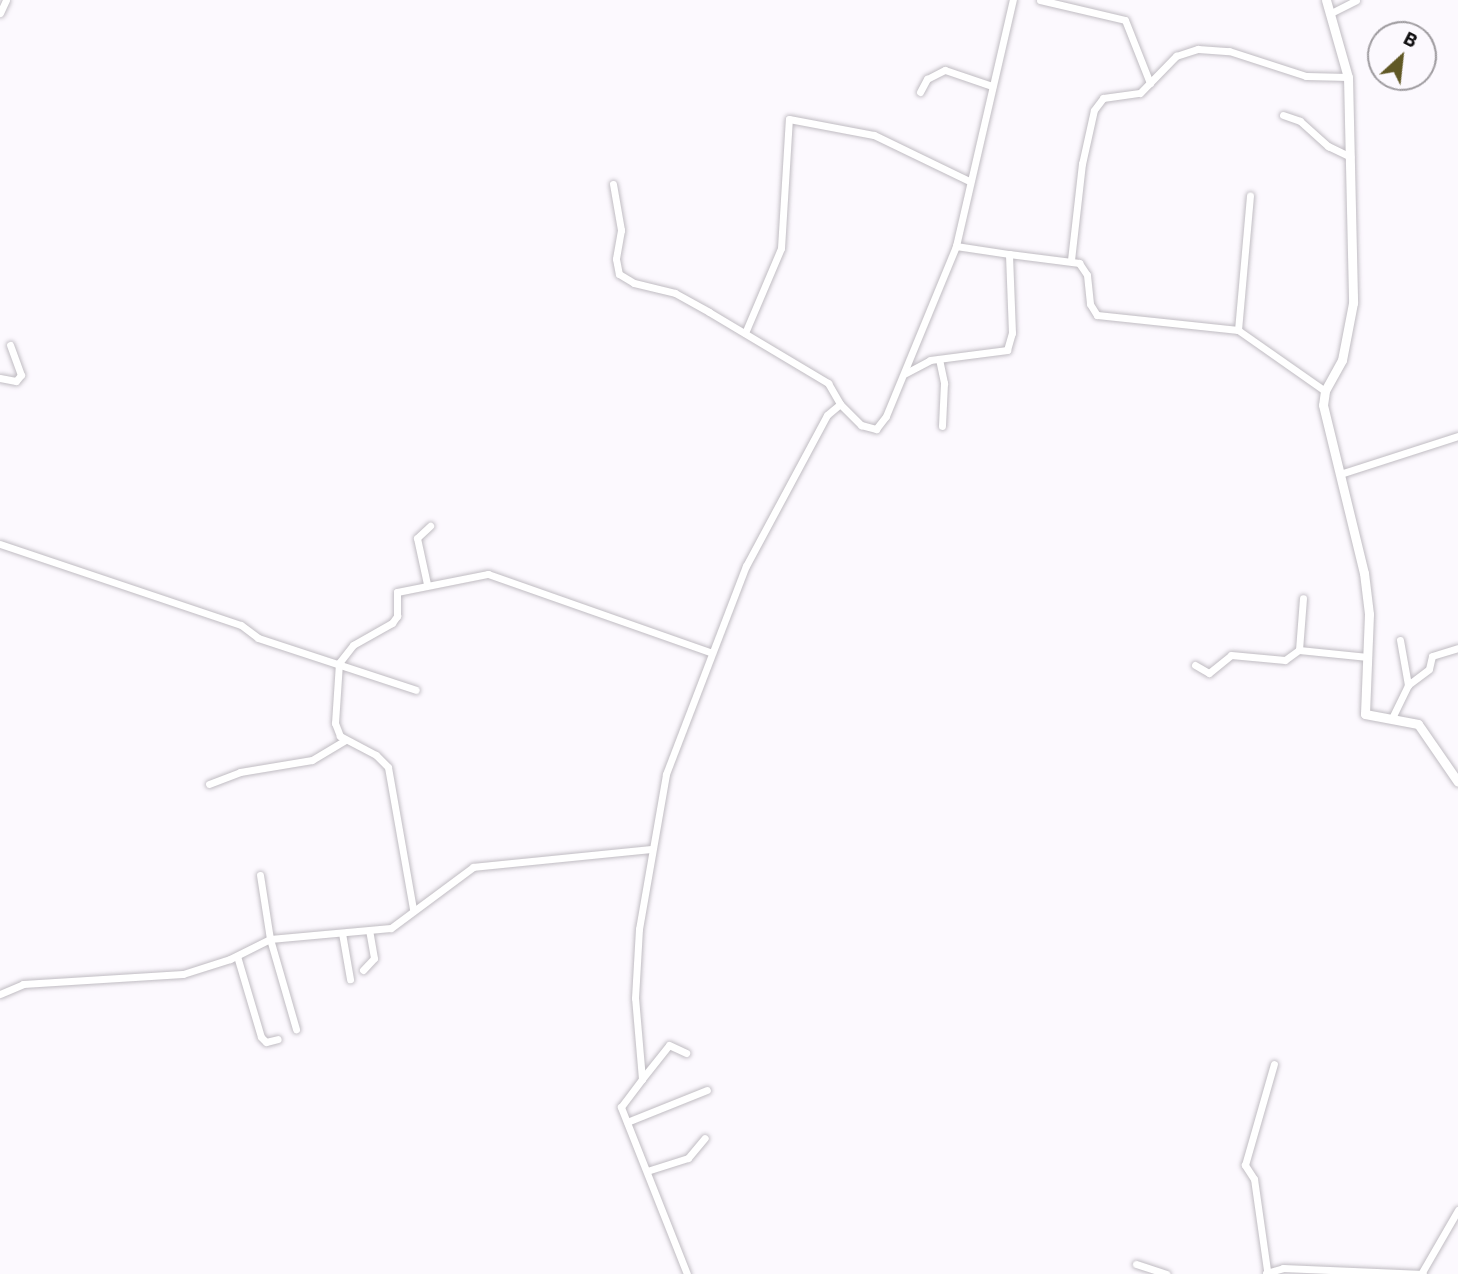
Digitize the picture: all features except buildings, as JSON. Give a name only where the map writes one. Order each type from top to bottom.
[{"type":"street","points":[[0,13],[6,0]]},
{"type":"street","points":[[613,184],[621,230],[616,259],[619,274],[634,283],[675,293],[828,383],[840,404],[861,425],[876,429],[882,424],[904,375],[956,246],[1013,0]]},
{"type":"street","points":[[1040,0],[1125,20],[1150,83]]},
{"type":"street","points":[[1326,0],[1348,77],[1352,324],[1342,360],[1325,391],[1323,405],[1343,473],[1364,573],[1368,657],[1365,714],[1418,724],[1427,733],[1458,782]]},
{"type":"street","points":[[1331,13],[1356,0]]},
{"type":"street","points":[[1071,260],[1082,164],[1094,110],[1103,99],[1140,93],[1176,56],[1198,49],[1229,51],[1306,76],[1348,77]]},
{"type":"street","points":[[920,92],[927,79],[945,71],[992,86]]},
{"type":"street","points":[[1283,116],[1300,121],[1321,141],[1351,157]]},
{"type":"street","points":[[745,333],[781,248],[789,119],[874,135],[969,181]]},
{"type":"street","points":[[1238,330],[1250,196]]},
{"type":"street","points":[[956,246],[1071,260],[1083,267],[1097,315],[1238,330],[1325,391]]},
{"type":"street","points":[[904,375],[922,363],[1007,350],[1012,333],[1009,254]]},
{"type":"street","points":[[0,378],[16,381],[21,375],[10,345]]},
{"type":"street","points":[[939,359],[944,383],[942,426]]},
{"type":"street","points":[[642,1079],[635,998],[650,849],[666,774],[710,652],[746,566],[827,415],[840,404]]},
{"type":"street","points":[[1343,473],[1458,436]]},
{"type":"street","points":[[428,584],[417,538],[429,526]]},
{"type":"street","points":[[0,544],[241,625],[258,638],[416,690]]},
{"type":"street","points":[[413,909],[388,767],[376,755],[345,740],[335,723],[339,663],[353,645],[392,624],[397,617],[397,592],[428,584],[497,576],[710,652]]},
{"type":"street","points":[[1298,650],[1303,598]]},
{"type":"street","points":[[1401,640],[1408,685]]},
{"type":"street","points":[[1392,718],[1408,685],[1429,668],[1436,654],[1458,648]]},
{"type":"street","points":[[1195,665],[1209,673],[1231,655],[1285,660],[1298,650],[1368,657]]},
{"type":"street","points":[[209,784],[240,772],[312,760],[345,740]]},
{"type":"street","points":[[0,994],[23,984],[171,976],[237,956],[270,939],[369,931],[398,924],[413,909],[473,867],[650,849]]},
{"type":"street","points":[[260,875],[270,939],[296,1029]]},
{"type":"street","points":[[363,970],[374,958],[369,931]]},
{"type":"street","points":[[342,933],[350,979]]},
{"type":"street","points":[[237,956],[261,1037],[266,1042],[278,1039]]},
{"type":"street","points":[[686,1053],[669,1045],[621,1105],[687,1274]]},
{"type":"street","points":[[1274,1064],[1245,1165],[1254,1180],[1266,1272],[1422,1274],[1458,1210]]},
{"type":"street","points":[[626,1122],[707,1090]]},
{"type":"street","points":[[647,1171],[688,1158],[705,1138]]},
{"type":"street","points":[[1136,1264],[1166,1274]]}]
